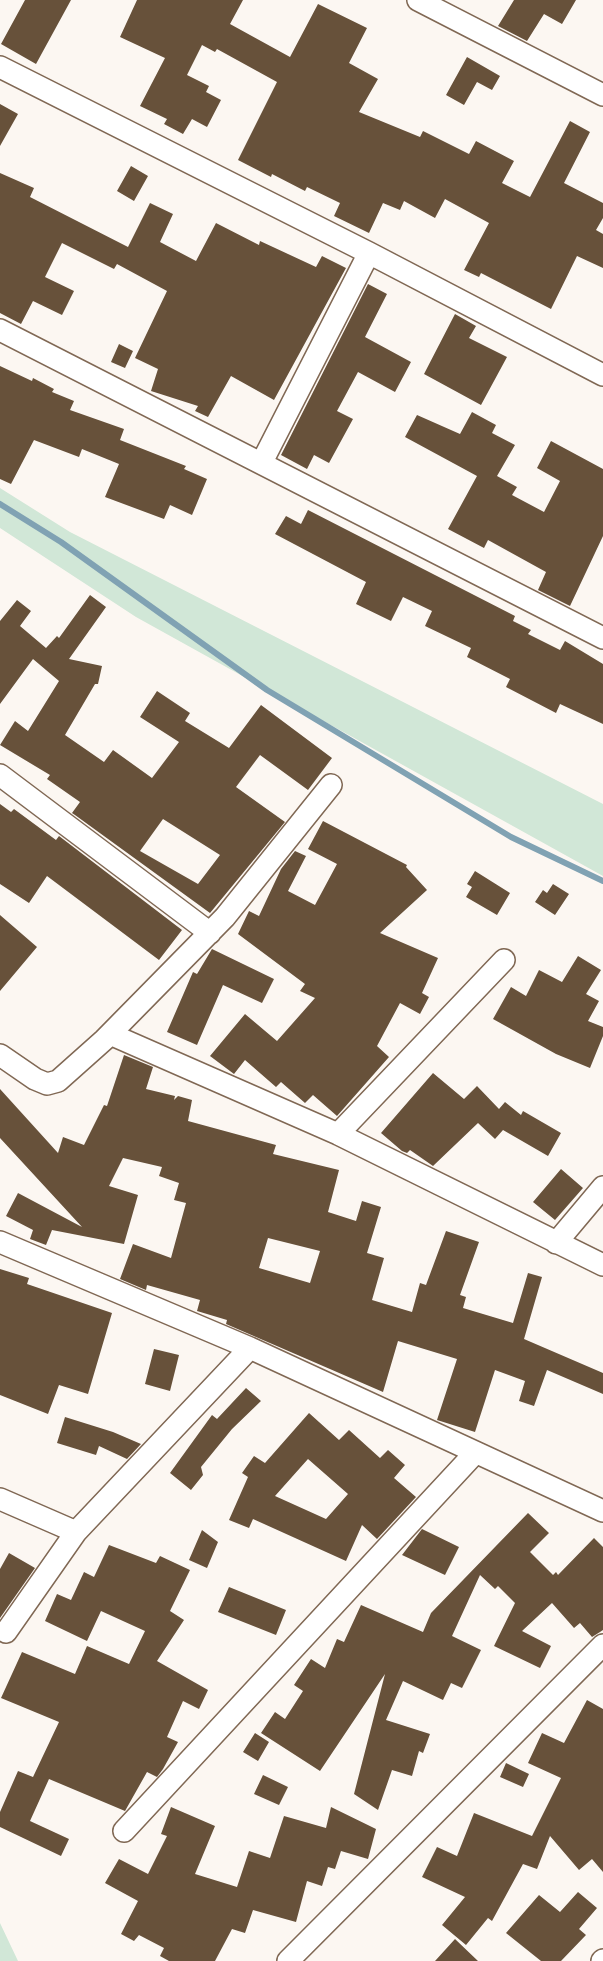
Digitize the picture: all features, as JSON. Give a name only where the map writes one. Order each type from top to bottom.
[{"type":"street","points":[[418,0],[603,94]]},
{"type":"street","points":[[0,67],[369,253],[603,376]]},
{"type":"street","points":[[262,462],[369,253]]},
{"type":"street","points":[[0,330],[603,638]]},
{"type":"street","points":[[0,775],[210,933]]},
{"type":"street","points":[[0,1055],[47,1084],[58,1081],[110,1034],[210,933],[331,785]]},
{"type":"street","points":[[338,1134],[504,960]]},
{"type":"street","points":[[110,1034],[338,1134],[603,1265]]},
{"type":"street","points":[[556,1243],[603,1186]]},
{"type":"street","points":[[0,1242],[250,1348],[603,1511]]},
{"type":"street","points":[[6,1632],[76,1532],[250,1348]]},
{"type":"street","points":[[124,1831],[475,1454]]},
{"type":"street","points":[[0,1499],[76,1532]]},
{"type":"street","points":[[288,1961],[603,1645]]},
{"type":"green space","points":[[0,488],[70,532],[603,804],[603,876],[136,617],[0,528]]},
{"type":"green space","points":[[0,1923],[18,1961],[0,1961]]},
{"type":"building","points":[[25,0],[71,0],[36,64],[1,44]]},
{"type":"building","points":[[137,0],[243,0],[230,24],[290,57],[318,4],[367,28],[349,63],[378,79],[359,112],[420,137],[423,131],[469,154],[476,141],[514,161],[502,183],[530,197],[570,121],[590,132],[564,183],[603,203],[603,218],[596,230],[603,234],[603,268],[577,256],[551,309],[481,273],[479,277],[464,270],[489,223],[445,199],[435,218],[404,201],[400,210],[383,203],[369,233],[334,216],[340,203],[307,187],[305,191],[272,174],[271,177],[238,160],[277,82],[217,49],[215,52],[202,45],[187,75],[209,86],[206,92],[221,100],[207,127],[192,119],[183,134],[164,124],[167,119],[140,106],[165,58],[120,37]]},
{"type":"building","points":[[514,0],[576,0],[562,24],[544,14],[527,41],[498,26]]},
{"type":"building","points":[[467,57],[500,76],[492,90],[477,82],[464,105],[446,95]]},
{"type":"building","points":[[0,104],[18,114],[0,146]]},
{"type":"building","points":[[131,166],[148,176],[134,201],[117,191]]},
{"type":"building","points":[[0,173],[34,188],[30,197],[128,247],[150,203],[173,214],[160,242],[196,261],[216,223],[259,245],[260,241],[316,267],[322,256],[346,268],[274,400],[231,376],[208,417],[195,411],[198,406],[151,391],[158,369],[135,358],[167,291],[117,264],[114,269],[62,243],[45,277],[74,291],[62,315],[33,301],[21,324],[0,313]]},
{"type":"building","points":[[368,284],[387,294],[365,337],[411,362],[395,392],[358,372],[337,411],[353,419],[329,463],[314,455],[307,469],[281,455]]},
{"type":"building","points":[[455,314],[476,326],[469,338],[507,357],[481,405],[424,374]]},
{"type":"building","points":[[119,344],[133,351],[125,368],[111,362]]},
{"type":"building","points":[[0,366],[32,381],[33,378],[54,389],[52,392],[74,401],[70,410],[124,429],[120,440],[186,466],[184,469],[207,479],[192,515],[170,505],[164,519],[105,497],[119,464],[82,449],[79,457],[34,440],[11,484],[0,479]]},
{"type":"building","points":[[472,412],[496,425],[492,433],[515,445],[497,476],[517,487],[512,495],[544,512],[560,481],[537,468],[551,441],[603,469],[603,536],[570,606],[538,590],[546,572],[488,540],[484,548],[448,529],[477,476],[405,437],[417,415],[460,434]]},
{"type":"building","points":[[308,510],[515,616],[513,621],[531,630],[528,634],[560,650],[565,641],[603,664],[603,724],[560,704],[556,713],[506,687],[510,679],[467,657],[471,648],[425,626],[432,611],[403,597],[391,621],[356,604],[366,582],[275,534],[286,516],[301,524]]},
{"type":"building","points":[[90,595],[106,607],[69,659],[102,666],[98,684],[95,684],[65,735],[104,762],[113,750],[152,778],[179,742],[140,717],[157,691],[190,713],[185,721],[229,748],[261,705],[332,758],[308,790],[260,755],[236,787],[285,822],[210,913],[72,813],[80,802],[47,779],[50,775],[0,745],[15,721],[28,731],[59,681],[33,659],[0,704],[0,621],[17,600],[31,611],[20,626],[46,648],[57,636],[59,638]],"holes":[[[163,819],[220,855],[198,884],[140,851]]]},
{"type":"building","points":[[0,804],[11,812],[14,809],[56,840],[59,836],[182,930],[159,960],[47,876],[29,903],[0,884]]},
{"type":"building","points":[[323,821],[407,865],[427,890],[380,933],[438,958],[422,993],[429,997],[420,1014],[400,1003],[377,1046],[389,1057],[337,1116],[313,1095],[305,1103],[281,1082],[276,1087],[245,1060],[234,1074],[210,1056],[245,1014],[277,1041],[315,998],[300,991],[305,984],[238,934],[249,911],[259,916],[281,869],[295,851],[306,856],[288,891],[315,905],[337,864],[308,849]]},
{"type":"building","points":[[475,871],[510,893],[497,915],[466,897],[472,887],[467,884]]},
{"type":"building","points":[[553,884],[569,894],[555,915],[535,902],[543,890],[547,893]]},
{"type":"building","points":[[0,915],[37,947],[0,991]]},
{"type":"building","points":[[212,949],[274,979],[262,1003],[223,985],[197,1045],[167,1032],[193,972],[197,974]]},
{"type":"building","points":[[578,956],[601,970],[586,994],[599,1001],[588,1021],[603,1027],[603,1036],[590,1068],[556,1054],[493,1019],[511,987],[526,996],[539,970],[562,982]]},
{"type":"building","points":[[124,1055],[153,1067],[146,1089],[175,1096],[174,1100],[178,1096],[192,1100],[188,1121],[276,1145],[273,1154],[339,1170],[328,1212],[356,1221],[362,1201],[381,1207],[367,1253],[384,1258],[372,1300],[412,1312],[420,1283],[426,1285],[446,1231],[479,1242],[460,1295],[466,1297],[463,1308],[513,1323],[528,1273],[542,1277],[524,1339],[603,1373],[603,1394],[547,1370],[534,1406],[519,1401],[525,1381],[495,1370],[475,1432],[437,1420],[457,1359],[398,1341],[383,1392],[226,1324],[227,1320],[197,1311],[200,1300],[147,1285],[146,1290],[120,1279],[133,1244],[171,1258],[186,1203],[174,1200],[179,1183],[159,1176],[162,1167],[123,1158],[109,1186],[138,1195],[124,1244],[52,1230],[46,1245],[30,1239],[33,1230],[6,1216],[18,1193],[82,1227],[0,1138],[0,1089],[58,1153],[63,1137],[84,1145],[104,1105],[107,1106]],"holes":[[[268,1238],[320,1251],[310,1283],[259,1268]]]},
{"type":"building","points":[[433,1073],[464,1099],[477,1086],[499,1109],[505,1102],[521,1115],[523,1111],[561,1133],[548,1156],[503,1130],[495,1139],[478,1123],[433,1166],[410,1150],[407,1153],[402,1151],[381,1133]]},
{"type":"building","points":[[561,1169],[583,1188],[555,1220],[533,1202]]},
{"type":"building","points":[[0,1269],[29,1278],[27,1284],[112,1313],[88,1394],[59,1385],[48,1414],[0,1395]]},
{"type":"building","points":[[154,1349],[179,1355],[170,1391],[145,1384]]},
{"type":"building","points":[[246,1388],[261,1401],[232,1429],[201,1467],[203,1475],[191,1490],[170,1473],[212,1415],[217,1419]]},
{"type":"building","points":[[309,1413],[339,1440],[349,1430],[380,1458],[388,1450],[405,1465],[394,1478],[416,1497],[377,1539],[362,1525],[346,1561],[253,1519],[249,1528],[229,1520],[248,1477],[242,1473],[254,1456],[265,1463]],"holes":[[[308,1459],[348,1494],[326,1519],[275,1496]]]},
{"type":"building","points":[[65,1417],[141,1444],[127,1459],[99,1446],[96,1455],[57,1443]]},
{"type":"building","points":[[528,1513],[549,1533],[530,1552],[553,1575],[556,1572],[558,1575],[594,1538],[603,1547],[603,1630],[592,1637],[580,1623],[574,1628],[552,1603],[522,1631],[551,1646],[540,1668],[494,1646],[515,1603],[498,1586],[495,1589],[480,1575],[452,1636],[481,1650],[462,1688],[451,1683],[443,1700],[403,1681],[386,1720],[430,1734],[423,1753],[419,1751],[412,1776],[392,1770],[378,1810],[354,1794],[385,1674],[320,1771],[261,1733],[275,1712],[285,1719],[303,1691],[294,1685],[311,1659],[325,1668],[337,1639],[344,1642],[361,1605],[423,1632],[431,1613]]},
{"type":"building","points":[[422,1529],[459,1547],[445,1575],[402,1555]]},
{"type":"building","points":[[202,1530],[218,1542],[207,1568],[189,1560]]},
{"type":"building","points":[[109,1545],[156,1563],[160,1556],[190,1570],[170,1611],[184,1620],[157,1661],[208,1690],[199,1709],[183,1701],[167,1737],[178,1742],[157,1777],[147,1772],[125,1811],[49,1779],[30,1821],[69,1839],[61,1856],[0,1827],[0,1812],[18,1771],[33,1777],[59,1722],[1,1698],[22,1652],[75,1674],[87,1646],[129,1664],[145,1631],[101,1611],[87,1641],[45,1621],[57,1594],[71,1600],[84,1572],[94,1577]]},
{"type":"building","points":[[9,1553],[35,1568],[0,1618],[0,1569]]},
{"type":"building","points":[[229,1587],[286,1610],[276,1635],[218,1612]]},
{"type":"building","points":[[587,1700],[603,1709],[603,1872],[592,1859],[579,1870],[550,1836],[537,1869],[523,1864],[492,1921],[488,1918],[466,1945],[442,1925],[465,1897],[422,1877],[437,1847],[457,1856],[474,1813],[532,1836],[561,1778],[528,1763],[542,1733],[564,1743]]},
{"type":"building","points":[[255,1733],[269,1742],[258,1761],[243,1752]]},
{"type":"building","points":[[506,1763],[529,1774],[523,1787],[500,1777]]},
{"type":"building","points":[[263,1775],[288,1787],[279,1805],[254,1794]]},
{"type":"building","points":[[171,1807],[215,1826],[195,1874],[237,1887],[249,1851],[270,1858],[284,1816],[326,1828],[331,1807],[376,1829],[368,1859],[341,1851],[335,1869],[328,1867],[322,1886],[307,1881],[296,1922],[253,1910],[245,1933],[232,1929],[215,1961],[169,1961],[160,1956],[164,1948],[139,1935],[134,1941],[121,1934],[138,1901],[105,1883],[119,1859],[148,1874],[167,1836],[161,1834]]},
{"type":"building","points":[[578,1892],[597,1908],[579,1929],[586,1935],[561,1961],[541,1961],[506,1933],[539,1895],[560,1912]]},
{"type":"building","points":[[455,1939],[478,1961],[435,1961]]},
{"type":"waterway","points":[[0,504],[61,542],[267,690],[511,837],[603,881]]}]
